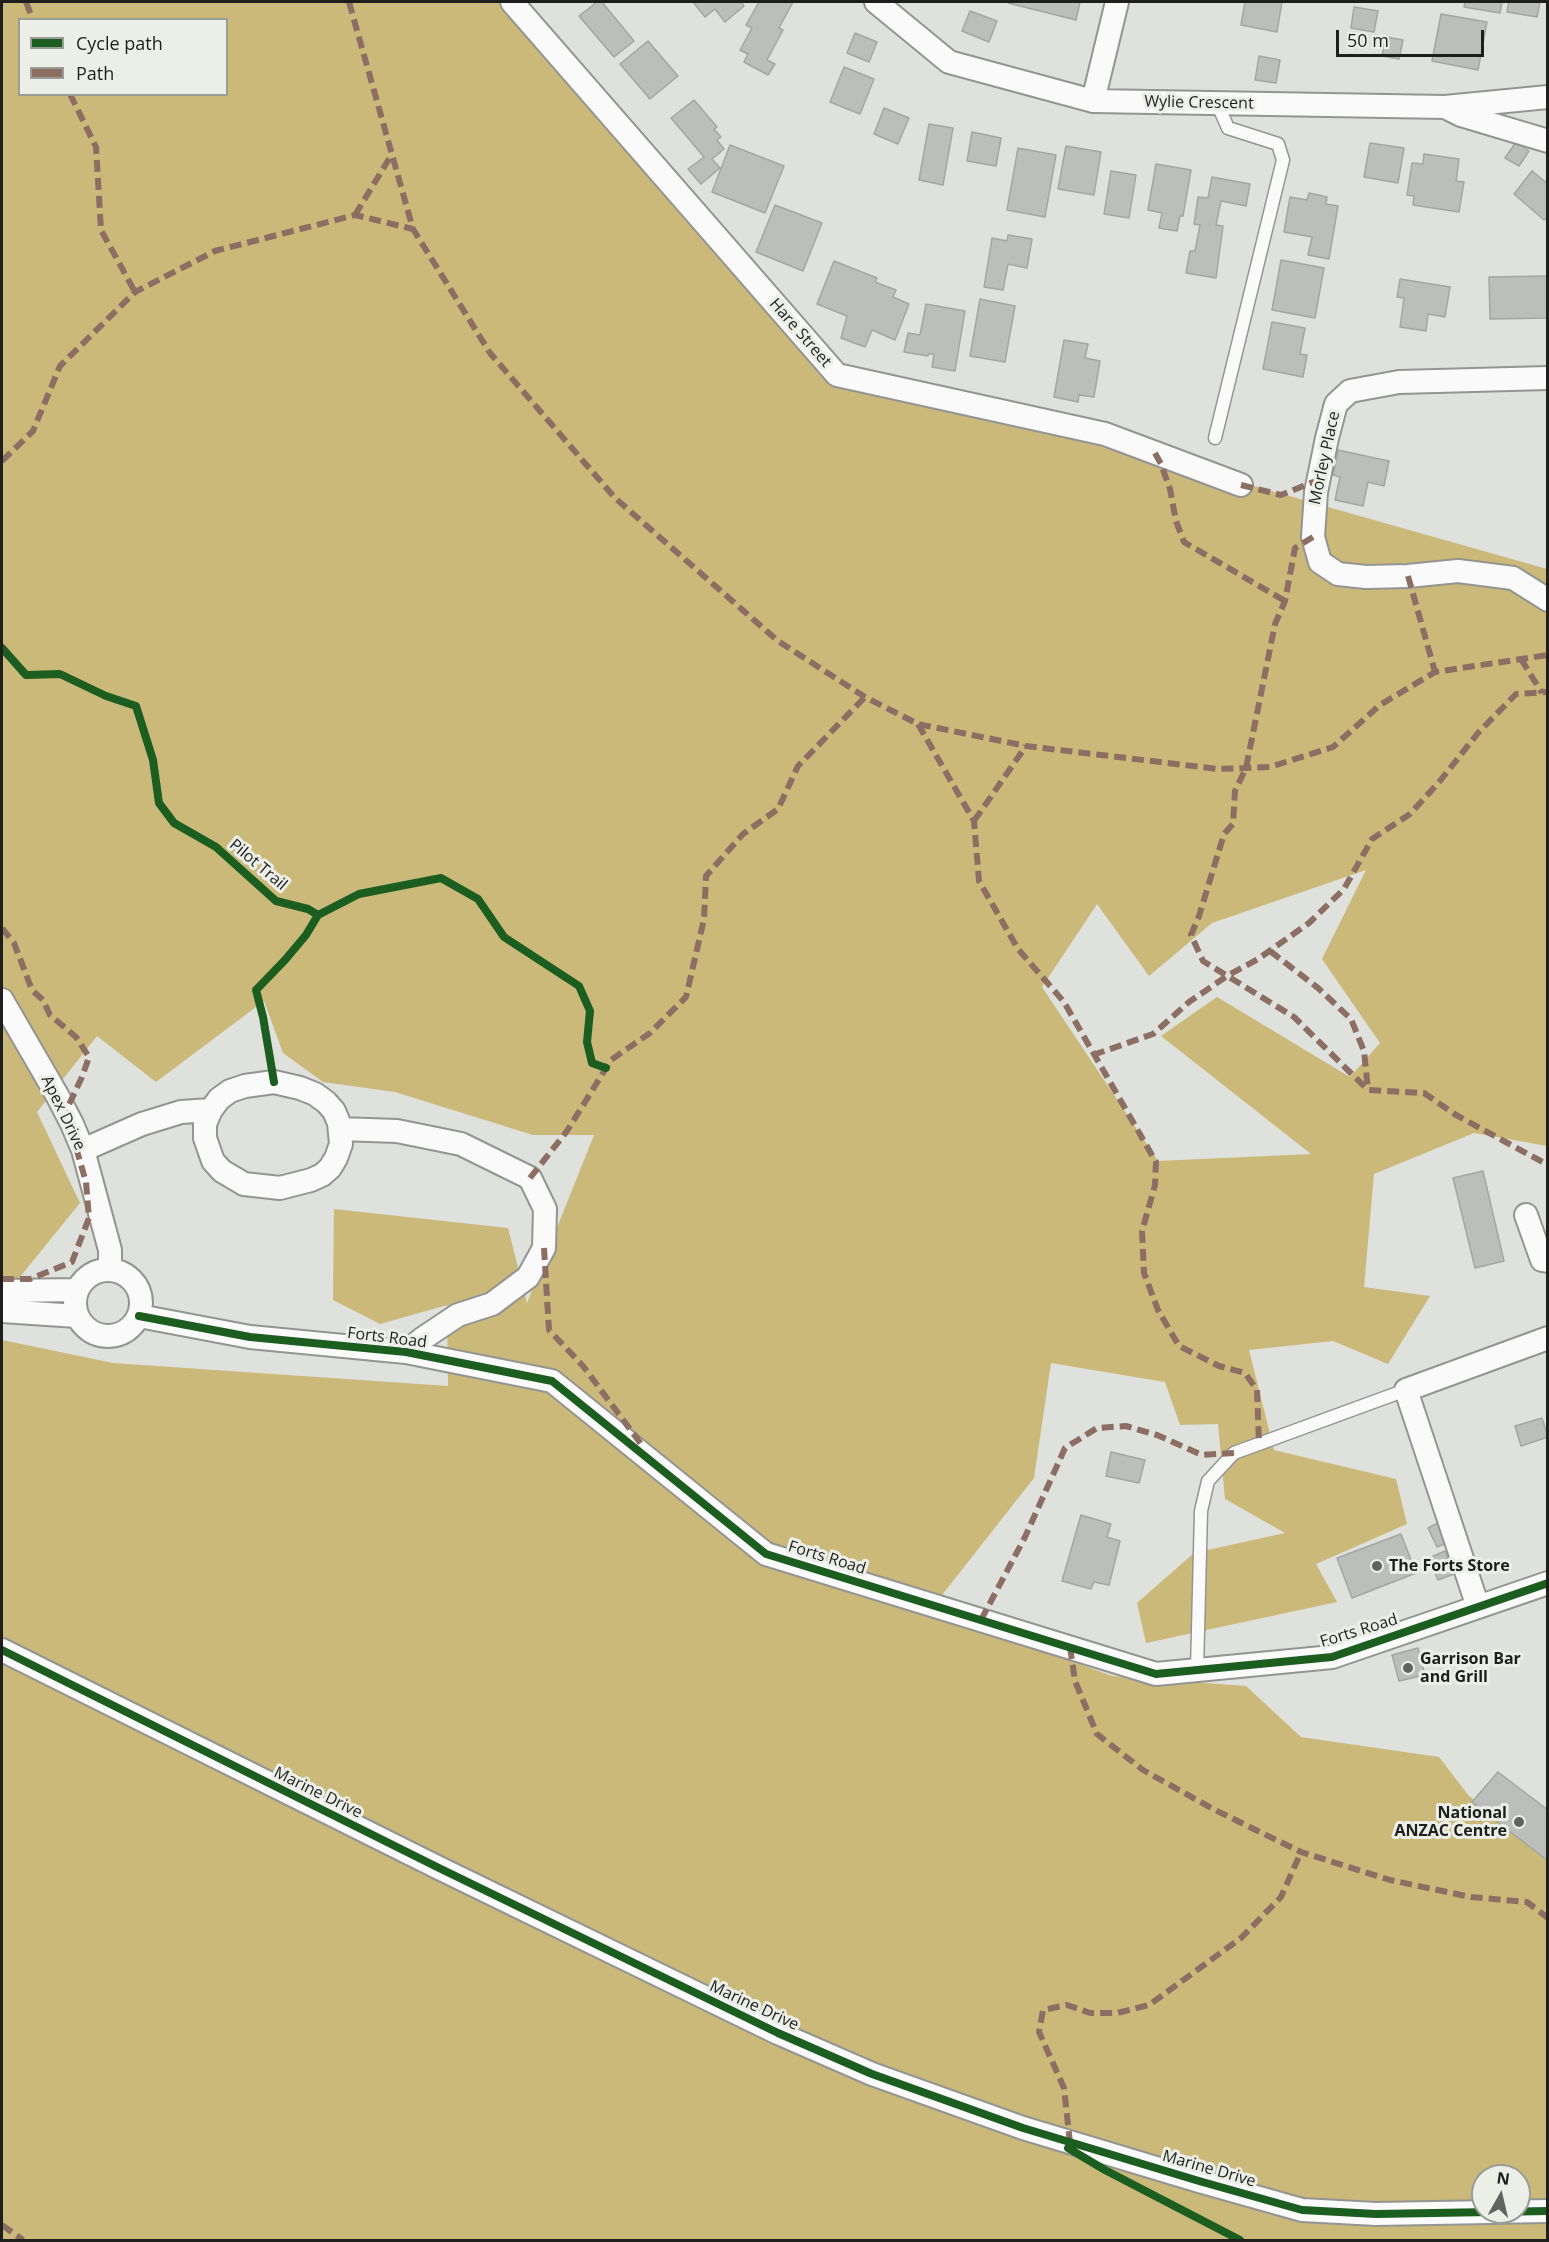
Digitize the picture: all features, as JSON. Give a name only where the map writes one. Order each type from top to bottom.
[{"type":"street","name":"Hare Street","points":[[512,2],[837,375],[1105,434],[1241,485]]},
{"type":"street","name":"Wylie Crescent","points":[[876,2],[949,62],[1093,101],[1445,108],[1548,97]]},
{"type":"street","points":[[1093,101],[1117,2]]},
{"type":"street","points":[[1445,108],[1548,141]]},
{"type":"street","name":"Morley Place","points":[[1548,378],[1399,382],[1350,391],[1336,404],[1327,438],[1316,492],[1313,537],[1320,562],[1338,574],[1366,577],[1408,576],[1458,571],[1513,578],[1548,600]]},
{"type":"street","name":"Apex Drive","points":[[2,1000],[57,1095],[83,1150],[110,1250],[110,1269]]},
{"type":"street","points":[[285,1083],[315,1094],[326,1102],[334,1112],[340,1129],[341,1144],[330,1168],[322,1175],[300,1185],[280,1188],[244,1184],[222,1171],[213,1161],[205,1138],[205,1124],[211,1110],[219,1099],[230,1091],[246,1086],[285,1083]]},
{"type":"street","points":[[83,1150],[142,1124],[171,1115],[201,1109],[211,1110]]},
{"type":"street","points":[[340,1129],[397,1131],[460,1144],[531,1178],[545,1209],[544,1248],[528,1277],[492,1304],[458,1315],[406,1352]]},
{"type":"street","points":[[1526,1215],[1542,1260],[1548,1261]]},
{"type":"street","points":[[110,1269],[125,1274],[137,1285],[142,1300],[140,1316],[132,1327],[121,1334],[108,1337],[95,1334],[84,1327],[77,1316],[74,1303],[77,1290],[85,1279],[96,1272],[110,1269]]},
{"type":"street","points":[[2,1291],[77,1290]]},
{"type":"street","points":[[2,1311],[77,1316]]},
{"type":"street","name":"Forts Road","points":[[140,1316],[250,1337],[406,1352],[552,1381],[766,1554],[1156,1674],[1332,1657],[1548,1583]]},
{"type":"street","points":[[1478,1607],[1406,1390],[1548,1338]]},
{"type":"street","name":"Marine Drive","points":[[2,1650],[439,1868],[778,2033],[872,2074],[1070,2143],[1302,2210],[1376,2214],[1548,2211]]},
{"type":"lane","points":[[1215,438],[1283,160],[1278,144],[1228,128],[1216,103]]},
{"type":"lane","points":[[1197,1670],[1201,1511],[1208,1481],[1234,1453],[1406,1390]]},
{"type":"shaded area","points":[[2,2],[513,2],[830,366],[1547,569],[1547,1146],[1474,1133],[1374,1174],[1364,1287],[1430,1296],[1388,1364],[1333,1341],[1249,1350],[1274,1450],[1396,1479],[1407,1524],[1316,1564],[1337,1602],[1146,1643],[1137,1603],[1194,1553],[1285,1533],[1225,1499],[1218,1424],[1180,1425],[1165,1382],[1051,1363],[1034,1478],[931,1609],[1112,1676],[1246,1686],[1301,1737],[1439,1757],[1469,1796],[1547,1858],[1547,2240],[2,2240],[2,1340],[113,1363],[448,1386],[447,1305],[380,1324],[333,1300],[334,1209],[508,1228],[527,1303],[594,1135],[533,1135],[395,1092],[323,1082],[283,1053],[264,1001],[156,1082],[97,1036],[37,1112],[80,1203],[2,1299]],"holes":[[[1366,870],[1322,959],[1380,1043],[1350,1077],[1217,997],[1161,1036],[1311,1154],[1158,1161],[1042,987],[1097,904],[1149,976],[1212,923]]]},
{"type":"building","points":[[597,2],[602,2],[634,41],[614,57],[579,16]]},
{"type":"building","points":[[693,2],[741,2],[744,6],[725,22],[715,9],[705,17]]},
{"type":"building","points":[[759,2],[793,2],[779,28],[783,30],[767,60],[775,64],[768,75],[744,62],[748,54],[740,50],[752,28],[746,25]]},
{"type":"building","points":[[1009,2],[1080,2],[1076,20]]},
{"type":"building","points":[[1245,2],[1282,2],[1277,32],[1241,25]]},
{"type":"building","points":[[1465,2],[1502,2],[1500,13],[1464,7]]},
{"type":"building","points":[[1509,2],[1540,2],[1537,17],[1507,12]]},
{"type":"building","points":[[1354,7],[1378,11],[1374,32],[1351,28]]},
{"type":"building","points":[[970,11],[997,21],[989,42],[962,31]]},
{"type":"building","points":[[1441,14],[1487,22],[1478,70],[1432,61]]},
{"type":"building","points":[[855,33],[877,42],[869,62],[847,53]]},
{"type":"building","points":[[1386,37],[1403,40],[1399,59],[1382,56]]},
{"type":"building","points":[[648,41],[678,76],[650,99],[620,64]]},
{"type":"building","points":[[1259,56],[1280,60],[1276,83],[1255,80]]},
{"type":"building","points":[[844,67],[874,79],[860,114],[830,102]]},
{"type":"building","points":[[694,100],[717,127],[714,129],[721,137],[717,140],[724,149],[712,159],[720,168],[701,184],[688,169],[704,157],[671,118]]},
{"type":"building","points":[[884,108],[909,118],[898,144],[874,134]]},
{"type":"building","points":[[929,124],[953,128],[943,185],[919,180]]},
{"type":"building","points":[[972,132],[1001,138],[996,166],[967,161]]},
{"type":"building","points":[[1516,142],[1529,151],[1519,166],[1505,158]]},
{"type":"building","points":[[1370,143],[1404,148],[1398,183],[1364,177]]},
{"type":"building","points":[[730,145],[784,166],[765,213],[712,192]]},
{"type":"building","points":[[1066,146],[1101,152],[1094,195],[1058,189]]},
{"type":"building","points":[[1018,148],[1056,155],[1045,217],[1007,210]]},
{"type":"building","points":[[1424,154],[1459,159],[1456,181],[1464,182],[1459,212],[1413,205],[1414,196],[1407,195],[1412,163],[1423,164]]},
{"type":"building","points":[[1156,164],[1191,170],[1183,216],[1180,216],[1177,231],[1159,228],[1162,213],[1148,210]]},
{"type":"building","points":[[1111,171],[1136,175],[1129,218],[1104,214]]},
{"type":"building","points":[[1532,171],[1548,184],[1548,216],[1544,220],[1514,194]]},
{"type":"building","points":[[1212,177],[1250,184],[1246,206],[1221,201],[1216,225],[1223,226],[1216,278],[1186,273],[1190,251],[1195,251],[1200,225],[1194,224],[1198,197],[1208,198]]},
{"type":"building","points":[[1309,193],[1327,197],[1326,204],[1338,206],[1329,259],[1308,255],[1312,237],[1284,232],[1290,197],[1307,200]]},
{"type":"building","points":[[775,205],[822,223],[803,271],[756,252]]},
{"type":"building","points":[[1008,235],[1032,239],[1027,268],[1008,264],[1003,290],[984,287],[992,238],[1007,241]]},
{"type":"building","points":[[1281,260],[1324,268],[1315,318],[1272,310]]},
{"type":"building","points":[[834,261],[877,278],[875,282],[896,290],[893,297],[909,304],[895,340],[872,330],[865,347],[841,338],[847,316],[817,304]]},
{"type":"building","points":[[1548,276],[1548,318],[1490,319],[1489,277]]},
{"type":"building","points":[[1400,279],[1450,287],[1445,317],[1428,314],[1426,331],[1400,327],[1404,298],[1397,297]]},
{"type":"building","points":[[980,299],[1015,306],[1005,362],[970,356]]},
{"type":"building","points":[[926,304],[965,311],[955,371],[932,367],[934,354],[928,354],[928,356],[904,352],[908,333],[920,335]]},
{"type":"building","points":[[1272,322],[1305,328],[1300,354],[1307,355],[1303,377],[1263,369]]},
{"type":"building","points":[[1064,340],[1088,344],[1085,358],[1100,361],[1094,397],[1079,395],[1078,402],[1054,397]]},
{"type":"building","points":[[1338,450],[1389,461],[1384,486],[1368,482],[1363,506],[1335,500],[1340,477],[1333,475]]},
{"type":"building","points":[[1483,1171],[1504,1261],[1475,1268],[1453,1178]]},
{"type":"building","points":[[1542,1418],[1548,1437],[1521,1446],[1515,1426]]},
{"type":"building","points":[[1111,1452],[1145,1460],[1139,1483],[1106,1476]]},
{"type":"building","points":[[1081,1515],[1111,1524],[1107,1537],[1120,1541],[1109,1585],[1094,1582],[1091,1589],[1062,1581]]},
{"type":"building","points":[[1440,1522],[1449,1542],[1437,1547],[1428,1528]]},
{"type":"building","name":"The Forts Store","points":[[1401,1534],[1416,1573],[1352,1598],[1337,1558]]},
{"type":"building","points":[[1445,1551],[1454,1574],[1438,1580],[1429,1558]]},
{"type":"building","points":[[1418,1648],[1425,1675],[1399,1681],[1392,1655]]},
{"type":"building","points":[[1498,1772],[1548,1810],[1548,1861],[1472,1802]]},
{"type":"marked path","points":[[26,2],[32,18]]},
{"type":"marked path","points":[[349,2],[413,229],[490,353],[615,498],[778,641],[865,697],[918,724],[1026,746],[1218,769],[1270,767],[1333,747],[1380,705],[1435,672],[1548,655]]},
{"type":"marked path","points":[[71,96],[96,147],[101,230],[135,292]]},
{"type":"marked path","points":[[355,215],[392,154]]},
{"type":"marked path","points":[[2,461],[33,431],[60,366],[135,292],[215,251],[355,215],[413,229]]},
{"type":"marked path","points":[[1155,453],[1170,489],[1176,521],[1184,542],[1285,601]]},
{"type":"marked path","points":[[1241,485],[1281,495],[1318,480]]},
{"type":"marked path","points":[[1313,537],[1295,548],[1285,601],[1275,624],[1246,768],[1235,791],[1233,824],[1224,834],[1191,935],[1203,961],[1294,1017],[1368,1090],[1424,1093],[1456,1115],[1548,1165]]},
{"type":"marked path","points":[[1408,576],[1435,672]]},
{"type":"marked path","points":[[1521,659],[1542,693]]},
{"type":"marked path","points":[[1093,1055],[1153,1034],[1189,1002],[1227,976],[1258,959],[1309,923],[1344,889],[1372,839],[1410,814],[1478,733],[1516,694],[1548,692]]},
{"type":"marked path","points":[[530,1178],[567,1131],[611,1060],[650,1033],[686,997],[704,919],[706,876],[743,834],[778,809],[798,766],[865,697]]},
{"type":"marked path","points":[[918,724],[974,821],[979,881],[1018,949],[1064,1002],[1156,1162],[1155,1185],[1142,1231],[1144,1273],[1158,1310],[1179,1346],[1219,1366],[1245,1373],[1257,1390],[1259,1444]]},
{"type":"marked path","points":[[974,821],[1026,746]]},
{"type":"marked path","points":[[2,928],[14,943],[32,990],[43,1000],[50,1015],[76,1037],[89,1057],[66,1111]]},
{"type":"marked path","points":[[1270,951],[1318,988],[1351,1019],[1364,1051],[1368,1090]]},
{"type":"marked path","points":[[2,1279],[30,1279],[72,1262],[89,1218],[86,1182],[77,1151],[83,1150]]},
{"type":"marked path","points":[[544,1248],[549,1330],[583,1366],[644,1448]]},
{"type":"marked path","points":[[981,1620],[1025,1537],[1065,1448],[1097,1428],[1126,1426],[1157,1435],[1202,1455],[1234,1453]]},
{"type":"marked path","points":[[1070,1647],[1075,1681],[1097,1734],[1143,1770],[1215,1810],[1301,1852],[1390,1880],[1471,1897],[1527,1902],[1548,1918]]},
{"type":"marked path","points":[[1070,2143],[1064,2088],[1039,2032],[1043,2010],[1067,2005],[1090,2013],[1117,2013],[1149,2005],[1241,1938],[1281,1897],[1301,1852]]},
{"type":"marked path","points":[[2,2225],[23,2240]]},
{"type":"cycle path","name":"Pilot Trail","points":[[2,648],[26,675],[60,674],[106,696],[136,706],[153,760],[159,803],[174,823],[216,847],[276,901],[308,909],[318,915],[359,894],[441,878],[478,899],[504,937],[579,986],[590,1011],[587,1042],[592,1063],[606,1068]]},
{"type":"cycle path","points":[[274,1082],[256,990],[306,935],[318,915]]},
{"type":"cycle path","points":[[139,1316],[250,1337],[406,1352],[552,1381],[766,1554],[1156,1674],[1332,1657],[1548,1583]]},
{"type":"cycle path","points":[[2,1650],[439,1868],[778,2033],[872,2074],[1023,2128],[1302,2210],[1376,2214],[1548,2211]]},
{"type":"cycle path","points":[[1068,2148],[1105,2170],[1240,2240]]},
{"type":"place","name":"The Forts Store","points":[[1377,1566]]},
{"type":"place","name":"Garrison Bar and Grill","points":[[1408,1668]]},
{"type":"place","name":"National ANZAC Centre","points":[[1519,1822]]}]
